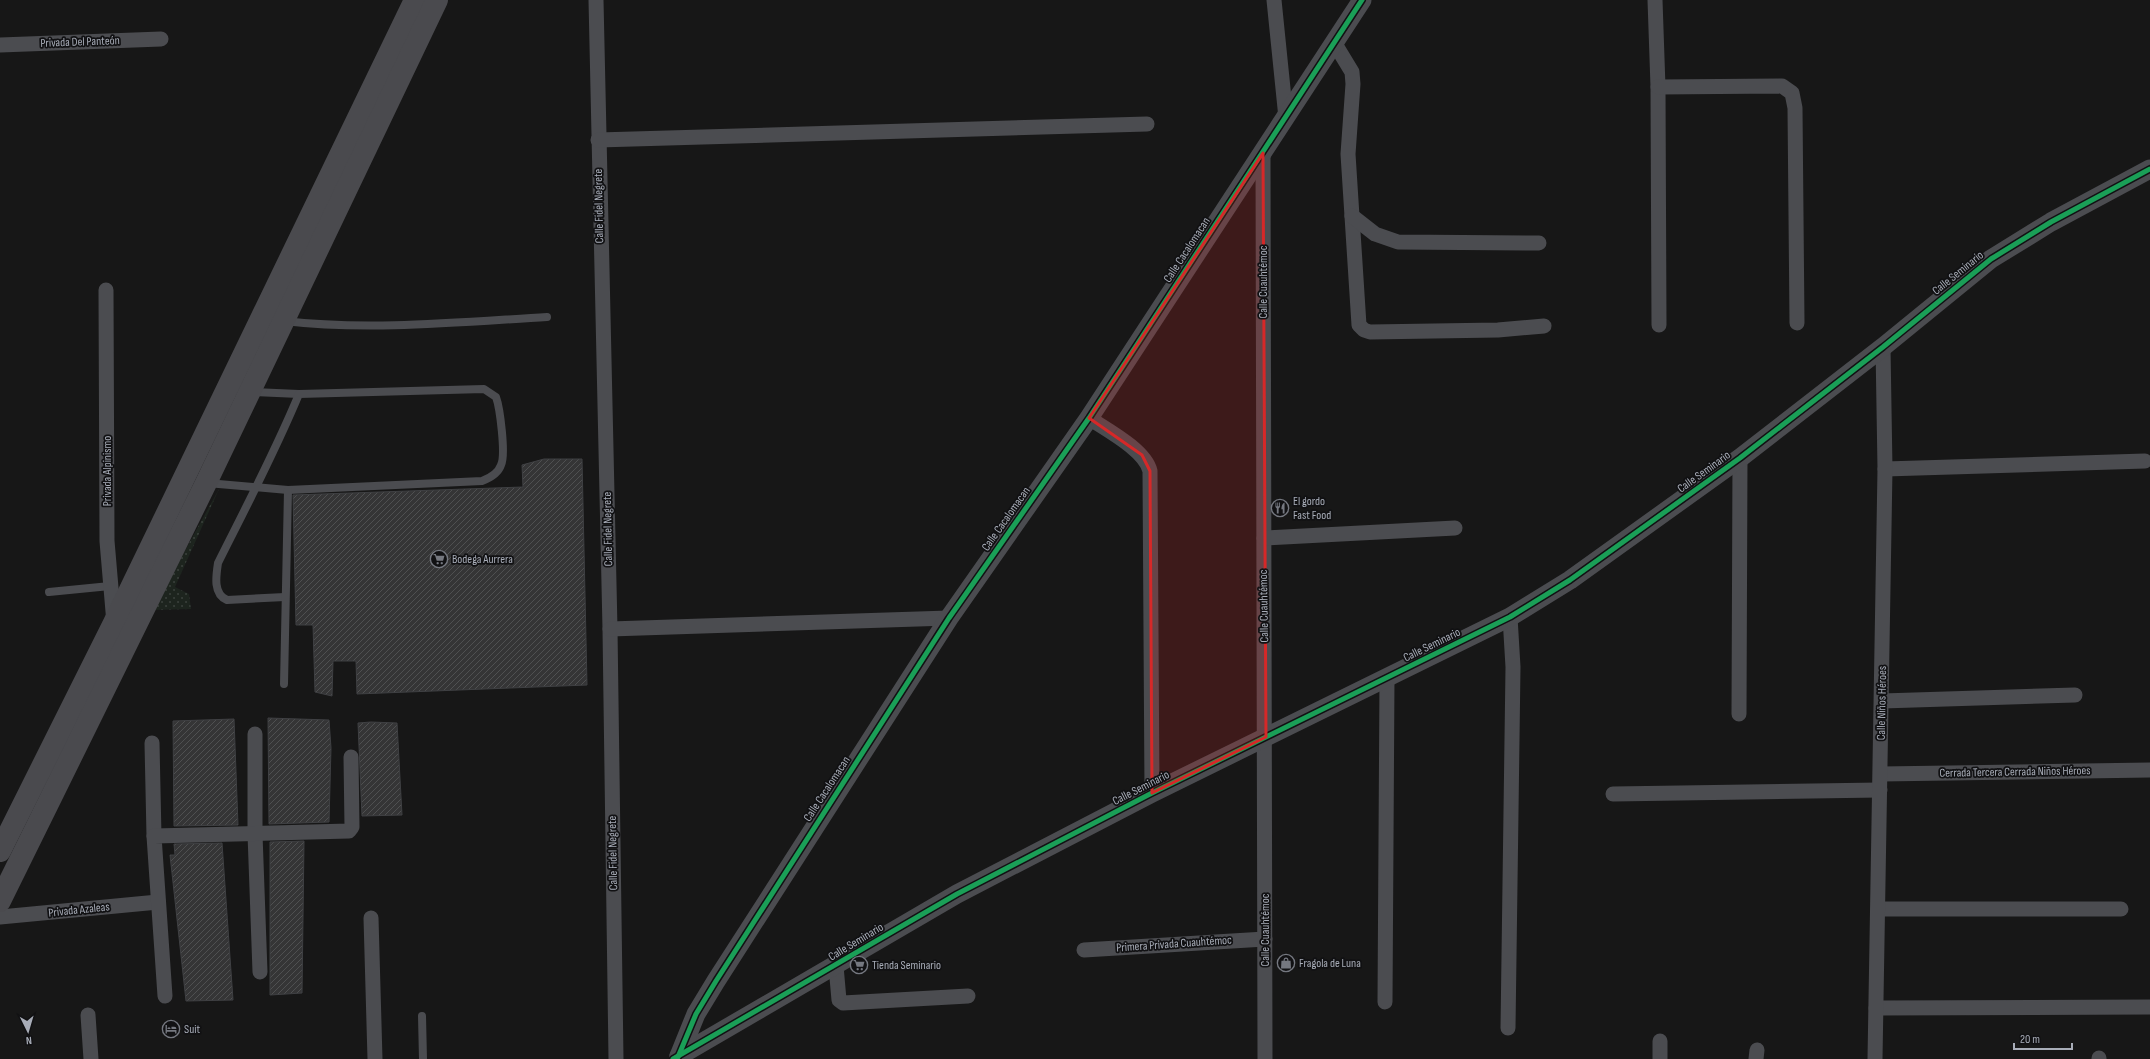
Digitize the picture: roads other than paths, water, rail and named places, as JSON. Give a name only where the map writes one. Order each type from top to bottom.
[{"type":"main road","points":[[239,389],[259,323],[415,0]]},
{"type":"main road","points":[[0,851],[114,623],[195,479],[239,389],[283,321],[438,0]]},
{"type":"main road","points":[[0,901],[124,649],[195,479]]},
{"type":"street","name":"Calle Fidel Negrete","points":[[596,0],[610,629],[616,1059]]},
{"type":"street","points":[[1274,0],[1286,118]]},
{"type":"street","name":"Calle Cacalomacan","points":[[676,1058],[696,1014],[716,981],[949,618],[1089,418],[1335,44],[1362,0]]},
{"type":"street","points":[[1655,0],[1658,87],[1659,325]]},
{"type":"street","name":"Privada Del Panteón","points":[[0,45],[161,39]]},
{"type":"street","points":[[1335,44],[1352,72],[1354,84],[1348,154],[1357,316],[1359,325],[1364,330],[1374,332],[1491,330],[1544,326]]},
{"type":"street","points":[[1658,87],[1782,86],[1792,93],[1795,108],[1797,323]]},
{"type":"street","points":[[598,140],[1147,124]]},
{"type":"street","name":"Calle Cuauhtémoc","points":[[1263,153],[1266,737],[1265,1059]]},
{"type":"street","name":"Calle Seminario","points":[[676,1058],[957,894],[1152,793],[1510,617],[1570,580],[1740,458],[1883,347],[1991,259],[2051,222],[2150,169]]},
{"type":"street","points":[[1352,216],[1375,234],[1398,242],[1539,243]]},
{"type":"street","name":"Privada Alpinismo","points":[[106,290],[107,542],[114,623],[124,649]]},
{"type":"street","name":"Calle Niños Héroes","points":[[1875,1059],[1885,469],[1883,347]]},
{"type":"street","points":[[1089,418],[1142,455],[1148,464],[1150,471],[1152,793]]},
{"type":"street","points":[[1739,714],[1740,458]]},
{"type":"street","points":[[1885,469],[2145,461]]},
{"type":"street","points":[[1264,538],[1454,528]]},
{"type":"street","points":[[1508,1028],[1513,666],[1510,617]]},
{"type":"street","points":[[610,629],[949,618]]},
{"type":"street","points":[[1385,1002],[1387,678]]},
{"type":"street","points":[[1882,701],[2075,695]]},
{"type":"street","points":[[255,734],[255,834],[260,972]]},
{"type":"street","points":[[152,744],[154,836],[165,996]]},
{"type":"street","points":[[154,836],[349,831],[352,827],[351,757]]},
{"type":"street","name":"Cerrada Tercera Cerrada Niños Héroes","points":[[1881,774],[2150,770]]},
{"type":"street","points":[[1613,794],[1880,790]]},
{"type":"street","name":"Privada Azaleas","points":[[0,917],[158,902]]},
{"type":"street","points":[[1878,909],[2122,909]]},
{"type":"street","points":[[370,918],[375,1059]]},
{"type":"street","name":"Primera Privada Cuauhtémoc","points":[[1084,950],[1265,939]]},
{"type":"street","points":[[836,966],[840,1000],[843,1003],[968,996]]},
{"type":"street","points":[[1876,1008],[2150,1006]]},
{"type":"street","points":[[88,1015],[91,1059]]},
{"type":"street","points":[[1660,1041],[1660,1059]]},
{"type":"lane","points":[[259,323],[283,321],[306,323],[416,324],[547,317]]},
{"type":"lane","points":[[195,479],[255,488],[288,490],[482,481],[495,474],[502,465],[502,446],[498,404],[492,393],[484,389],[299,394],[239,389]]},
{"type":"lane","points":[[285,598],[227,600],[221,597],[218,592],[216,574],[218,563],[281,437],[299,394]]},
{"type":"lane","points":[[284,684],[288,490]]},
{"type":"lane","points":[[49,592],[110,586]]},
{"type":"lane","points":[[422,1016],[423,1059]]},
{"type":"place","name":"El gordo Fast Food","points":[[1280,508]]},
{"type":"place","name":"Bodega Aurrera","points":[[439,559]]},
{"type":"place","name":"Fragola de Luna","points":[[1286,963]]},
{"type":"place","name":"Tienda Seminario","points":[[859,965]]},
{"type":"place","name":"Suit","points":[[171,1029]]}]
